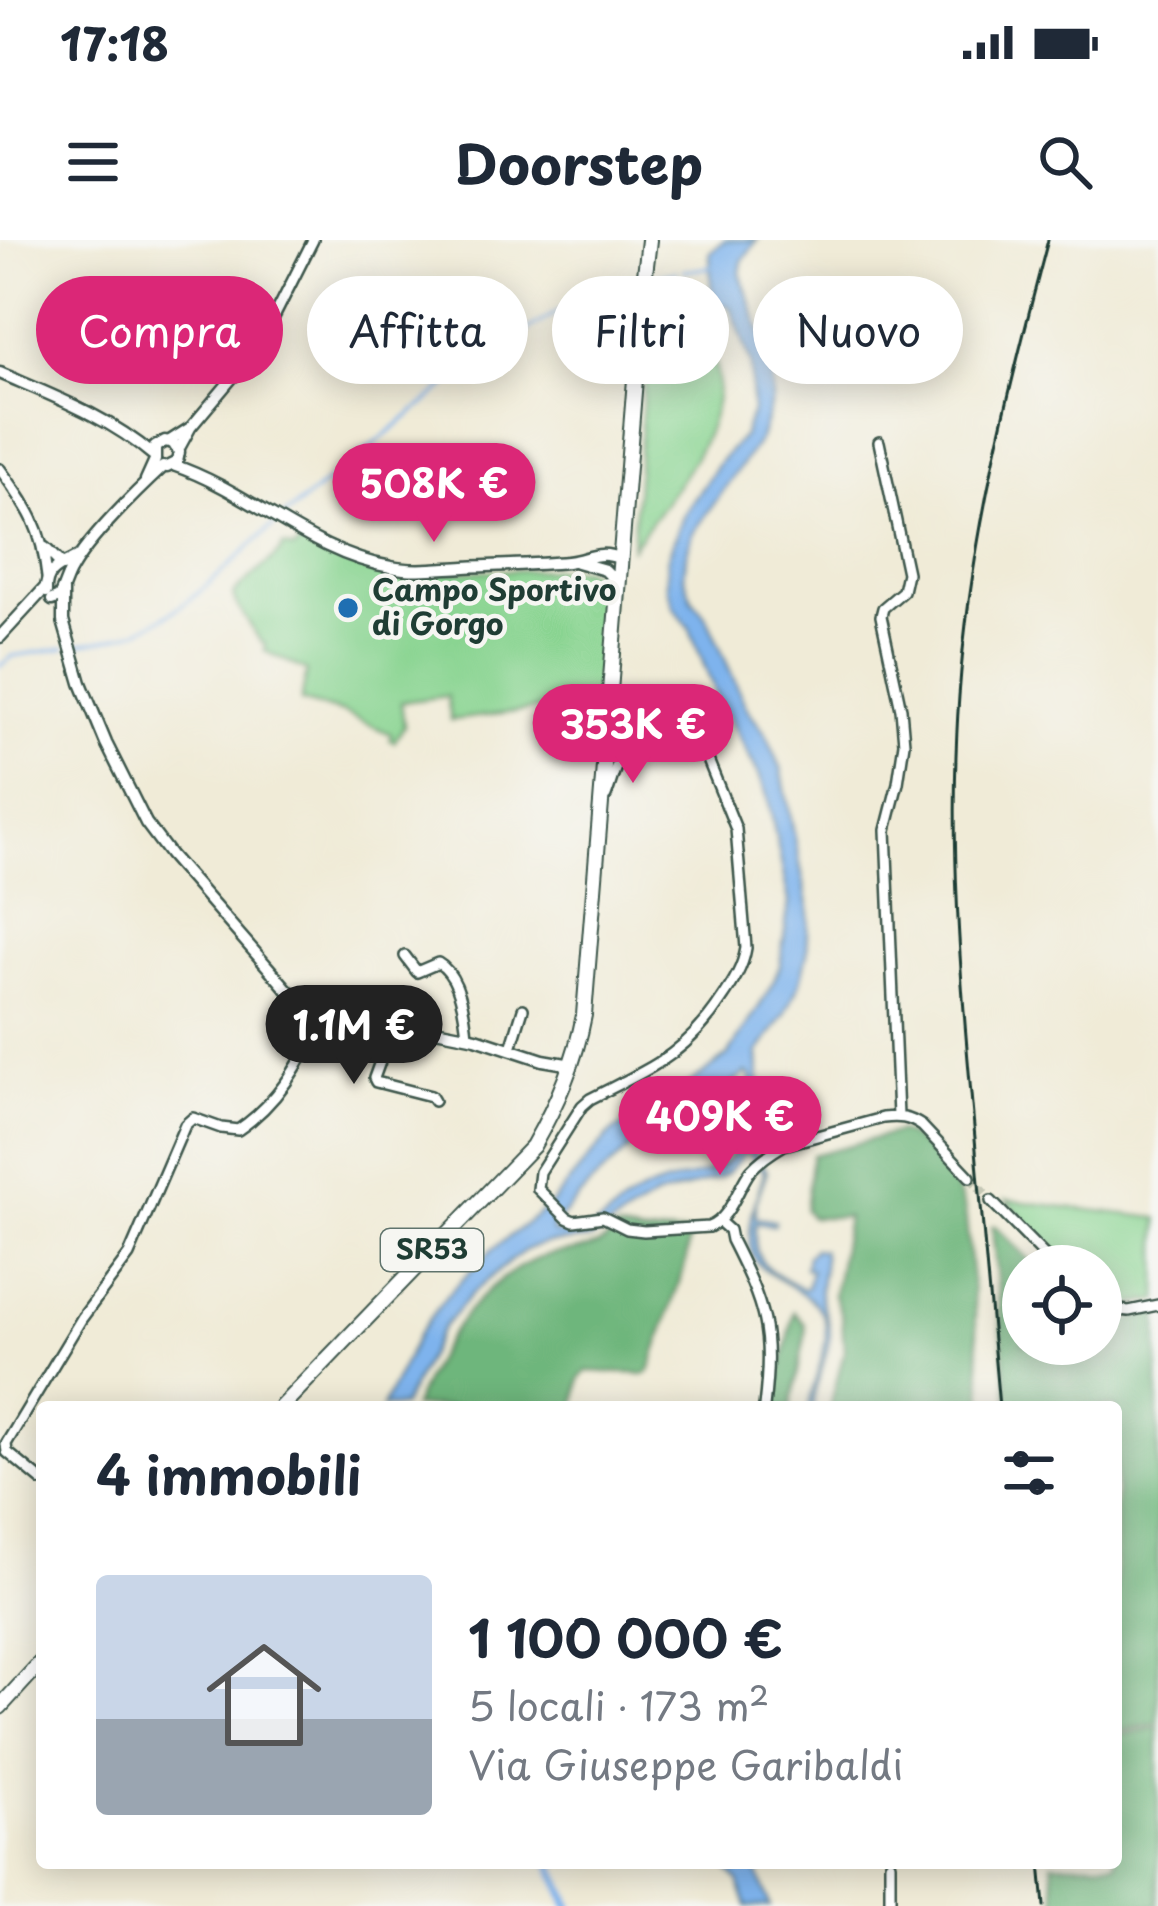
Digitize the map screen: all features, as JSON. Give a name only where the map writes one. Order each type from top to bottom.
[{"type":"main road","name":"SR53","points":[[287,1401],[533,1146],[570,1072],[584,1015],[650,240]]},
{"type":"main road","points":[[0,1706],[36,1667]]},
{"type":"street","points":[[0,637],[48,591],[52,570],[66,569],[81,555],[260,345],[313,240]]},
{"type":"street","points":[[0,373],[167,454],[351,557],[398,569],[574,562],[605,570],[619,584]]},
{"type":"street","points":[[879,442],[907,573],[903,591],[883,608],[881,616],[904,743],[886,830],[898,1116]]},
{"type":"street","points":[[0,469],[28,508],[45,548],[48,591],[63,622]]},
{"type":"street","points":[[574,562],[602,553],[623,529]]},
{"type":"street","points":[[45,548],[66,569]]},
{"type":"street","points":[[602,553],[620,560]]},
{"type":"street","points":[[593,566],[620,560]]},
{"type":"street","points":[[66,569],[66,636],[106,743],[146,823],[320,1024],[340,1031],[416,1026],[512,1048],[570,1072]]},
{"type":"street","points":[[48,591],[59,596],[63,591]]},
{"type":"street","points":[[611,684],[617,713],[635,741]]},
{"type":"street","points":[[607,738],[696,747],[704,753],[736,829],[745,957],[709,1018],[685,1045],[581,1106],[540,1172],[537,1185],[542,1195],[574,1221],[603,1217],[644,1231],[722,1230]]},
{"type":"street","points":[[602,807],[613,768],[635,741]]},
{"type":"street","points":[[405,956],[417,972],[439,963],[447,968],[467,1036]]},
{"type":"street","points":[[512,1048],[524,1009]]},
{"type":"street","points":[[36,1476],[7,1452],[6,1444],[82,1318],[129,1255],[185,1125],[193,1118],[238,1130],[250,1122],[284,1089],[320,1024]]},
{"type":"street","points":[[394,1026],[376,1082],[434,1101]]},
{"type":"street","points":[[765,1401],[766,1323],[758,1297],[722,1230],[728,1210],[759,1161],[784,1145],[898,1116],[922,1126],[970,1177]]},
{"type":"street","points":[[991,1201],[1034,1245]]},
{"type":"street","points":[[1122,1310],[1158,1305]]},
{"type":"street","points":[[890,1869],[890,1906]]},
{"type":"green space","points":[[644,384],[717,384],[703,442],[632,547]]},
{"type":"green space","points":[[304,540],[355,563],[399,573],[583,569],[599,577],[608,592],[599,702],[451,720],[447,696],[401,702],[404,726],[394,742],[391,734],[301,701],[307,671],[265,651],[233,594],[283,546],[294,549]]},
{"type":"green space","points":[[899,1132],[921,1144],[940,1163],[965,1209],[983,1401],[832,1401],[844,1352],[842,1317],[834,1295],[847,1217],[811,1217],[805,1210],[812,1155]]},
{"type":"green space","points":[[1007,1200],[1158,1218],[1158,1300],[1122,1306],[1122,1245],[1046,1245]]},
{"type":"green space","points":[[995,1226],[1014,1245],[1002,1245],[1002,1333]]},
{"type":"green space","points":[[617,1230],[642,1235],[689,1233],[686,1261],[650,1371],[587,1371],[580,1379],[576,1401],[416,1401],[447,1340],[496,1284],[539,1258],[590,1248]]},
{"type":"green space","points":[[794,1312],[806,1332],[792,1401],[773,1401]]},
{"type":"green space","points":[[1158,1313],[1158,1723],[1122,1731],[1122,1401],[1008,1401],[1005,1365],[1122,1365],[1122,1320]]},
{"type":"green space","points":[[1158,1727],[1158,1906],[1057,1906],[1053,1869],[1122,1869],[1122,1735]]},
{"type":"water","points":[[725,240],[757,240],[742,261],[740,273],[753,310],[753,384],[772,384],[772,400],[760,439],[693,533],[684,576],[746,707],[767,736],[781,768],[809,909],[807,954],[799,985],[758,1053],[761,1108],[750,1145],[767,1171],[756,1201],[756,1218],[775,1221],[774,1225],[756,1223],[760,1258],[803,1289],[811,1270],[805,1268],[807,1256],[814,1249],[822,1250],[820,1296],[830,1333],[814,1401],[810,1401],[823,1352],[825,1322],[810,1299],[761,1267],[753,1257],[750,1226],[754,1207],[764,1172],[746,1151],[719,1178],[656,1197],[591,1239],[547,1243],[514,1258],[473,1292],[442,1328],[405,1401],[385,1401],[419,1333],[447,1295],[493,1249],[549,1206],[610,1134],[728,1055],[780,966],[789,902],[768,798],[667,586],[667,560],[683,516],[743,436],[752,412],[751,363],[731,307],[729,276],[711,276],[710,252]],"holes":[[[746,1073],[753,1093],[741,1143],[718,1167],[636,1196],[591,1229],[553,1233],[551,1228],[588,1187],[637,1142],[714,1099]]]},
{"type":"water","points":[[727,1869],[756,1869],[770,1906],[747,1906],[739,1882]]},
{"type":"waterway","points":[[684,271],[712,267]]},
{"type":"waterway","points":[[658,275],[676,272]]},
{"type":"waterway","points":[[282,518],[480,359],[552,316]]},
{"type":"waterway","points":[[76,645],[131,633],[167,615],[275,524]]},
{"type":"waterway","points":[[0,666],[13,656],[65,648]]},
{"type":"waterway","points":[[554,1869],[569,1906]]},
{"type":"tunnel","points":[[970,1177],[991,1201]]},
{"type":"railway","points":[[998,1401],[960,959],[956,749],[964,638],[981,523],[1048,240]]},
{"type":"railway","points":[[1041,1869],[1044,1906]]},
{"type":"place","name":"Campo Sportivo di Gorgo","points":[[348,608]]}]
